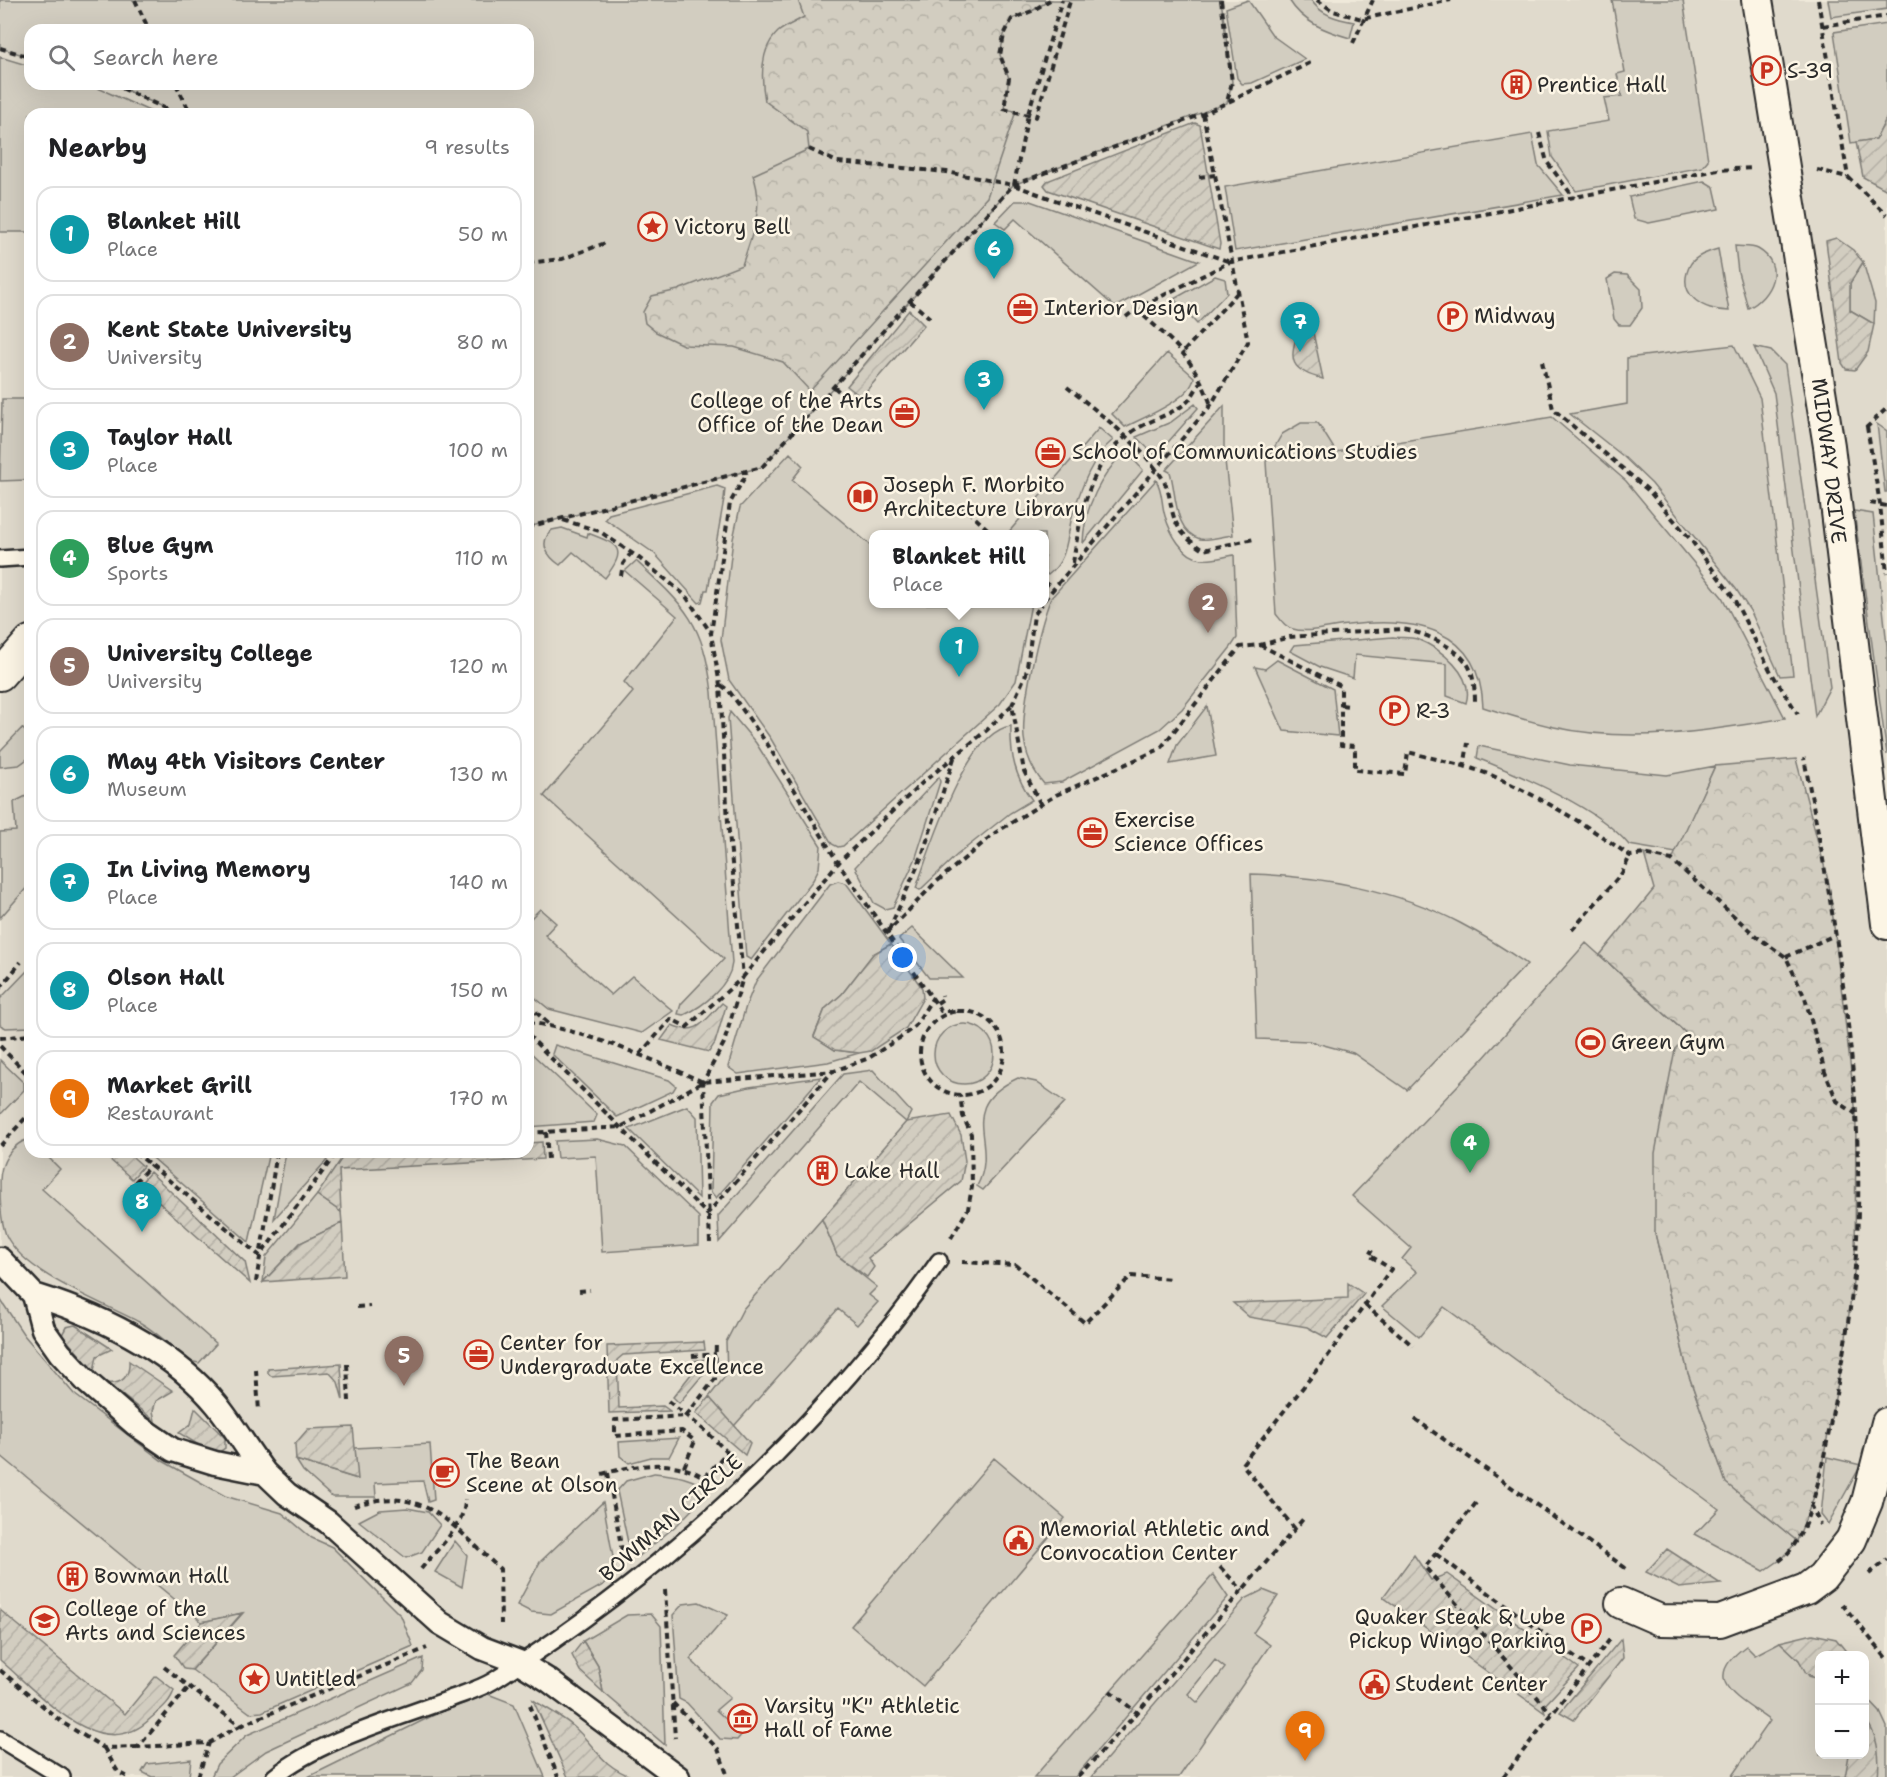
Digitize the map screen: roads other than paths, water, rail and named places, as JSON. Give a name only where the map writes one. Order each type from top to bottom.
[{"type":"street","name":"MIDWAY DRIVE","points":[[1757,0],[1829,446],[1887,924]]},
{"type":"street","points":[[0,675],[24,648]]},
{"type":"street","points":[[0,1260],[34,1294],[131,1336],[171,1359],[216,1404],[265,1473],[287,1494],[328,1522],[440,1623],[510,1659],[571,1696],[654,1761],[677,1776]]},
{"type":"street","points":[[34,1294],[43,1329],[60,1353],[88,1383],[135,1424],[173,1450],[265,1473]]},
{"type":"street","points":[[1621,1603],[1660,1620],[1720,1621],[1806,1589],[1822,1576],[1851,1539],[1867,1502],[1887,1423]]},
{"type":"lane","points":[[0,559],[24,557]]},
{"type":"lane","name":"BOWMAN CIRCLE","points":[[274,1777],[314,1752],[491,1682],[510,1659],[631,1585],[663,1559],[806,1425],[897,1320],[939,1261]]},
{"type":"lane","points":[[0,1739],[62,1777]]},
{"type":"place","name":"S-39","points":[[1766,71]]},
{"type":"place","name":"Prentice Hall","points":[[1516,85]]},
{"type":"place","name":"Victory Bell","points":[[653,227]]},
{"type":"place","name":"May 4th Visitors Center","points":[[994,279]]},
{"type":"place","name":"Interior Design","points":[[1023,308]]},
{"type":"place","name":"Midway","points":[[1453,316]]},
{"type":"place","name":"In Living Memory","points":[[1300,352]]},
{"type":"place","name":"Taylor Hall","points":[[984,410]]},
{"type":"place","name":"College of the Arts Office of the Dean","points":[[904,413]]},
{"type":"place","name":"School of Communications Studies","points":[[1051,452]]},
{"type":"place","name":"Joseph F. Morbito Architecture Library","points":[[862,497]]},
{"type":"place","name":"Kent State University","points":[[1208,633]]},
{"type":"place","name":"Blanket Hill","points":[[959,677]]},
{"type":"place","name":"R-3","points":[[1395,711]]},
{"type":"place","name":"Exercise Science Offices","points":[[1093,832]]},
{"type":"place","name":"Green Gym","points":[[1590,1042]]},
{"type":"place","name":"Lake Hall","points":[[823,1171]]},
{"type":"place","name":"Blue Gym","points":[[1470,1173]]},
{"type":"place","name":"Olson Hall","points":[[142,1232]]},
{"type":"place","name":"Center for Undergraduate Excellence","points":[[479,1355]]},
{"type":"place","name":"University College","points":[[404,1386]]},
{"type":"place","name":"The Bean Scene at Olson","points":[[445,1473]]},
{"type":"place","name":"Memorial Athletic and Convocation Center","points":[[1019,1541]]},
{"type":"place","name":"Bowman Hall","points":[[73,1576]]},
{"type":"place","name":"College of the Arts and Sciences","points":[[44,1621]]},
{"type":"place","name":"Quaker Steak & Lube Pickup Wingo Parking","points":[[1587,1629]]},
{"type":"place","name":"Untitled","points":[[254,1679]]},
{"type":"place","name":"Student Center","points":[[1374,1684]]},
{"type":"place","name":"Varsity \"K\" Athletic Hall of Fame","points":[[743,1718]]},
{"type":"place","name":"Market Grill","points":[[1305,1761]]}]
